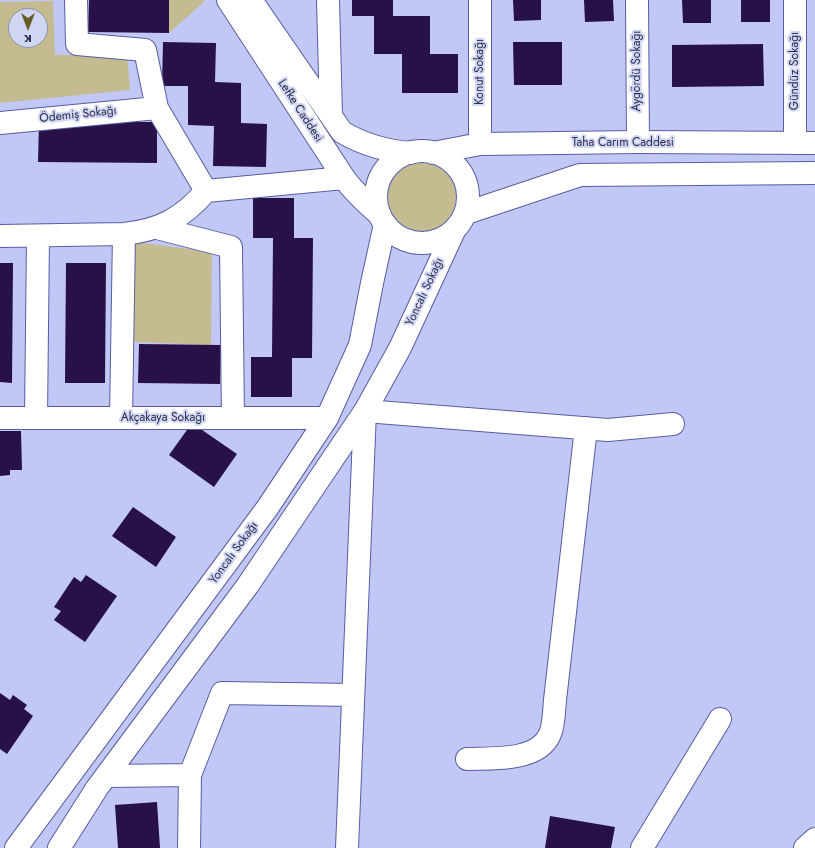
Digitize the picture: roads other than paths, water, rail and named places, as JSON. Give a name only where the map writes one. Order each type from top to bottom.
[{"type":"street","points":[[76,0],[77,44],[145,50],[157,108],[206,191]]},
{"type":"street","name":"Lefke Caddesi","points":[[228,0],[344,178],[366,204],[382,219]]},
{"type":"street","name":"Lefke Caddesi","points":[[251,0],[342,132],[378,148],[411,153]]},
{"type":"street","points":[[328,0],[331,115]]},
{"type":"street","name":"Konut Sokağı","points":[[480,0],[480,144]]},
{"type":"street","name":"Aygördü Sokağı","points":[[637,0],[638,142]]},
{"type":"street","name":"Gündüz Sokağı","points":[[795,0],[805,143]]},
{"type":"street","name":"Ödemiş Sokağı","points":[[0,123],[157,108]]},
{"type":"street","name":"Taha Carım Caddesi","points":[[432,153],[480,144],[638,142],[805,143]]},
{"type":"street","points":[[411,153],[432,153],[443,157],[460,171],[468,191],[466,213],[461,223],[454,231],[444,238],[434,242],[412,242],[392,232],[382,219],[377,204],[379,182],[384,172],[400,157],[411,153]]},
{"type":"street","points":[[466,213],[580,175],[815,173]]},
{"type":"street","points":[[0,236],[124,234],[142,232],[157,228],[184,213],[206,191],[344,178]]},
{"type":"street","name":"Yoncalı Sokağı","points":[[16,848],[268,507],[327,418],[360,345],[372,284],[382,219]]},
{"type":"street","points":[[157,228],[231,247],[233,418]]},
{"type":"street","name":"Yoncalı Sokağı","points":[[59,848],[106,776],[248,585],[365,411],[400,348],[454,231]]},
{"type":"street","points":[[121,418],[124,234]]},
{"type":"street","points":[[36,418],[38,236]]},
{"type":"street","points":[[347,848],[365,411],[608,430],[673,424]]},
{"type":"street","name":"Akçakaya Sokağı","points":[[0,418],[327,418]]},
{"type":"street","points":[[467,759],[505,758],[526,754],[542,745],[550,733],[586,428]]},
{"type":"street","points":[[189,848],[190,775],[222,693],[353,695]]},
{"type":"street","points":[[642,848],[720,719]]},
{"type":"street","points":[[106,776],[190,775]]},
{"type":"street","points":[[805,848],[815,839]]}]
